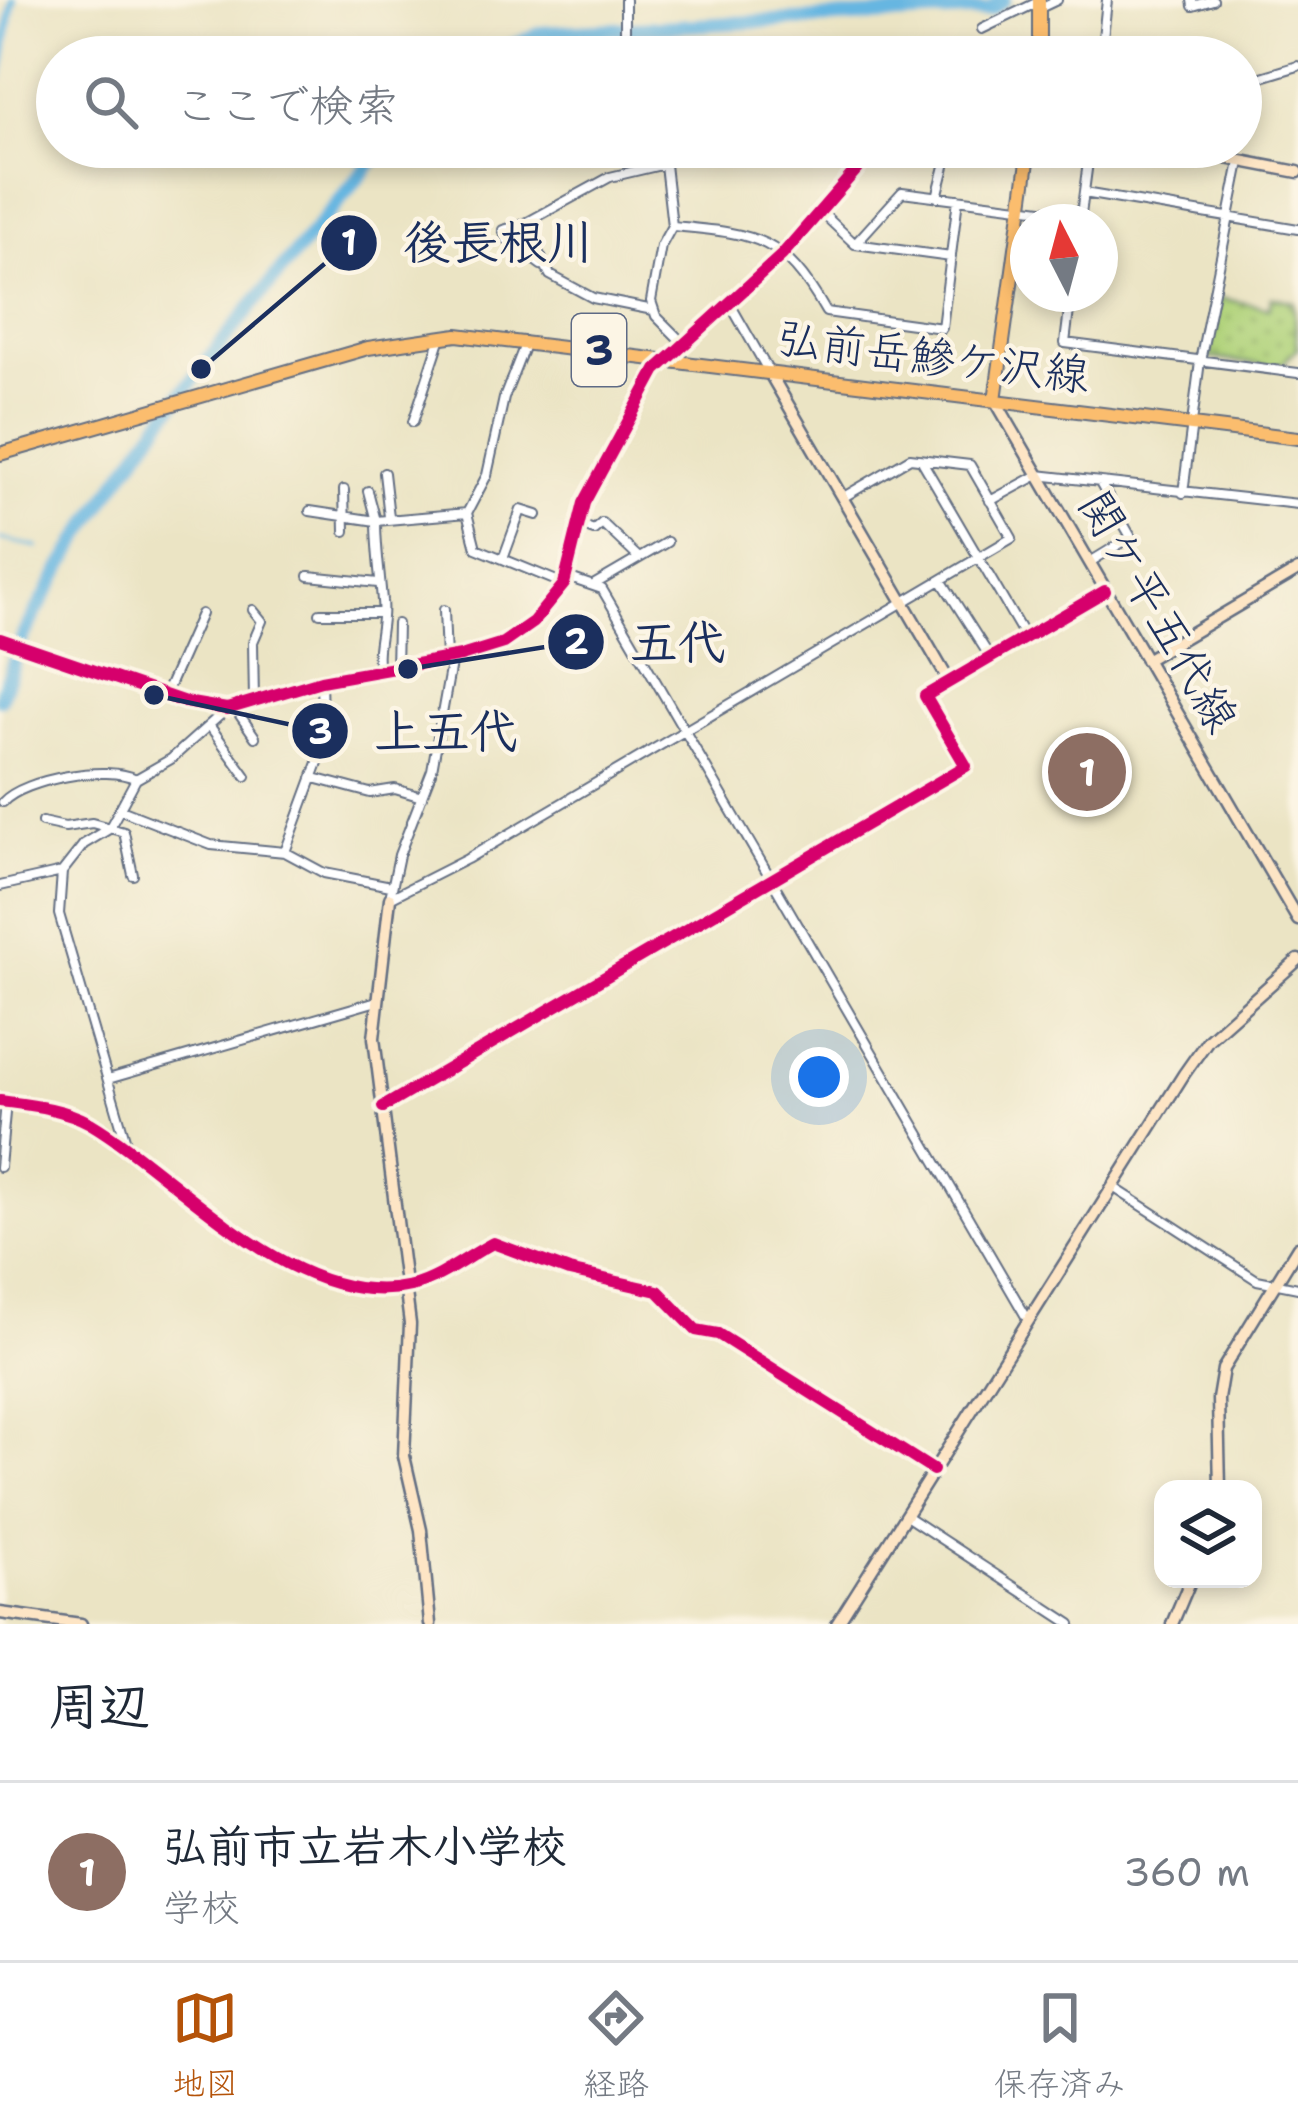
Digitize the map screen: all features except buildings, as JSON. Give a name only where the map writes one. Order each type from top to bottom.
[{"type":"main road","points":[[1039,3],[1039,36]]},
{"type":"main road","points":[[1023,204],[1027,168]]},
{"type":"main road","points":[[995,400],[1010,293]]},
{"type":"main road","name":"弘前岳鰺ケ沢線","points":[[0,454],[368,348],[442,336],[526,341],[1298,438]]},
{"type":"street","points":[[982,29],[1039,3],[1058,0]]},
{"type":"street","points":[[1103,36],[1107,0]]},
{"type":"street","points":[[1192,0],[1193,6],[1213,0]]},
{"type":"street","points":[[625,2],[625,36]]},
{"type":"street","points":[[1262,77],[1298,67]]},
{"type":"street","points":[[1262,166],[1298,172]]},
{"type":"street","points":[[648,168],[610,177],[524,224],[503,230],[507,240],[592,298],[653,310],[685,345]]},
{"type":"street","points":[[653,310],[661,246],[672,226],[665,168]]},
{"type":"street","points":[[126,1144],[59,914],[62,872],[84,844],[109,829],[136,779],[171,759],[231,708],[321,681],[491,649],[524,630],[566,580],[584,503],[647,384],[782,255],[857,168]]},
{"type":"street","points":[[938,196],[945,168]]},
{"type":"street","points":[[1083,204],[1087,168]]},
{"type":"street","points":[[1183,493],[1201,361],[1239,168]]},
{"type":"street","points":[[1084,193],[1298,230]]},
{"type":"street","points":[[856,244],[899,194],[1010,206]]},
{"type":"street","points":[[672,226],[761,237],[809,281],[826,312],[942,328],[958,199]]},
{"type":"street","points":[[820,212],[856,244],[950,257]]},
{"type":"street","points":[[524,224],[542,266]]},
{"type":"street","points":[[730,304],[949,681]]},
{"type":"street","points":[[1069,312],[1065,343],[1298,374]]},
{"type":"street","points":[[413,422],[442,336]]},
{"type":"street","points":[[526,341],[504,398],[487,475],[467,513],[476,548],[566,580],[595,584],[667,542]]},
{"type":"street","name":"関ケ平五代線","points":[[995,400],[1298,920]]},
{"type":"street","points":[[121,810],[212,845],[285,852],[324,873],[391,892],[684,731],[1012,538],[970,466],[910,458],[842,498]]},
{"type":"street","points":[[921,459],[1024,637]]},
{"type":"street","points":[[384,473],[389,517]]},
{"type":"street","points":[[990,501],[1038,475],[1298,504]]},
{"type":"street","points":[[1089,563],[1131,537],[1100,483]]},
{"type":"street","points":[[344,490],[346,525]]},
{"type":"street","points":[[368,491],[376,521],[382,613],[376,635],[379,670]]},
{"type":"street","points":[[503,559],[521,510],[537,515]]},
{"type":"street","points":[[310,511],[346,525],[389,517],[467,513]]},
{"type":"street","points":[[580,525],[594,530],[602,524],[640,558]]},
{"type":"street","points":[[1145,660],[1298,570]]},
{"type":"street","points":[[309,576],[378,583]]},
{"type":"street","points":[[941,580],[990,657]]},
{"type":"street","points":[[595,584],[1029,1321]]},
{"type":"street","points":[[383,1107],[966,766],[925,696],[1105,591]]},
{"type":"street","points":[[253,610],[262,621],[253,642],[254,701]]},
{"type":"street","points":[[430,1624],[421,1530],[404,1456],[407,1286],[374,1038],[388,956],[391,892],[422,797],[449,658],[444,610]]},
{"type":"street","points":[[320,613],[382,613]]},
{"type":"street","points":[[165,695],[201,614]]},
{"type":"street","points":[[396,668],[397,624]]},
{"type":"street","points":[[0,639],[165,695],[231,708],[255,736]]},
{"type":"street","points":[[285,852],[314,778],[325,721],[321,681]]},
{"type":"street","points":[[209,725],[246,776]]},
{"type":"street","points":[[3,802],[15,789],[105,769],[136,779]]},
{"type":"street","points":[[314,778],[370,793],[395,789],[422,797]]},
{"type":"street","points":[[42,822],[65,827],[92,823],[124,832],[134,875]]},
{"type":"street","points":[[0,886],[62,872]]},
{"type":"street","points":[[837,1624],[1208,1040],[1298,960]]},
{"type":"street","points":[[108,1078],[377,1001]]},
{"type":"street","points":[[0,1166],[3,1102],[57,1111],[126,1144],[250,1241],[312,1274],[345,1285],[407,1286],[493,1243],[569,1271],[658,1292],[696,1330],[718,1334],[933,1470]]},
{"type":"street","points":[[1112,1186],[1257,1280],[1298,1288]]},
{"type":"street","points":[[1220,1480],[1220,1381],[1233,1345],[1298,1247]]},
{"type":"street","points":[[906,1516],[1072,1624]]},
{"type":"street","points":[[1172,1624],[1187,1588]]},
{"type":"street","points":[[0,1613],[81,1624]]},
{"type":"green space","points":[[1272,297],[1293,302],[1298,348],[1279,367],[1210,358],[1219,298],[1269,308]]},
{"type":"waterway","points":[[0,77],[13,0]]},
{"type":"waterway","points":[[533,36],[989,10],[1004,0]]},
{"type":"waterway","points":[[0,699],[26,631],[104,502],[193,380],[367,168]]},
{"type":"waterway","points":[[0,539],[38,547]]},
{"type":"waterway","points":[[59,561],[65,564]]},
{"type":"cycle path","points":[[0,639],[185,702],[227,709],[321,681],[461,656],[503,643],[533,622],[564,584],[584,503],[656,370],[782,255],[858,168]]},
{"type":"cycle path","points":[[383,1107],[966,766],[925,696],[1105,591]]},
{"type":"cycle path","points":[[0,1101],[58,1111],[90,1123],[240,1235],[324,1280],[367,1289],[411,1286],[493,1243],[569,1271],[658,1291],[696,1330],[718,1334],[933,1470]]},
{"type":"place","name":"後長根川","points":[[201,369]]},
{"type":"place","name":"五代","points":[[408,669]]},
{"type":"place","name":"上五代","points":[[154,695]]},
{"type":"place","name":"弘前市立岩木小学校","points":[[1087,772]]}]
